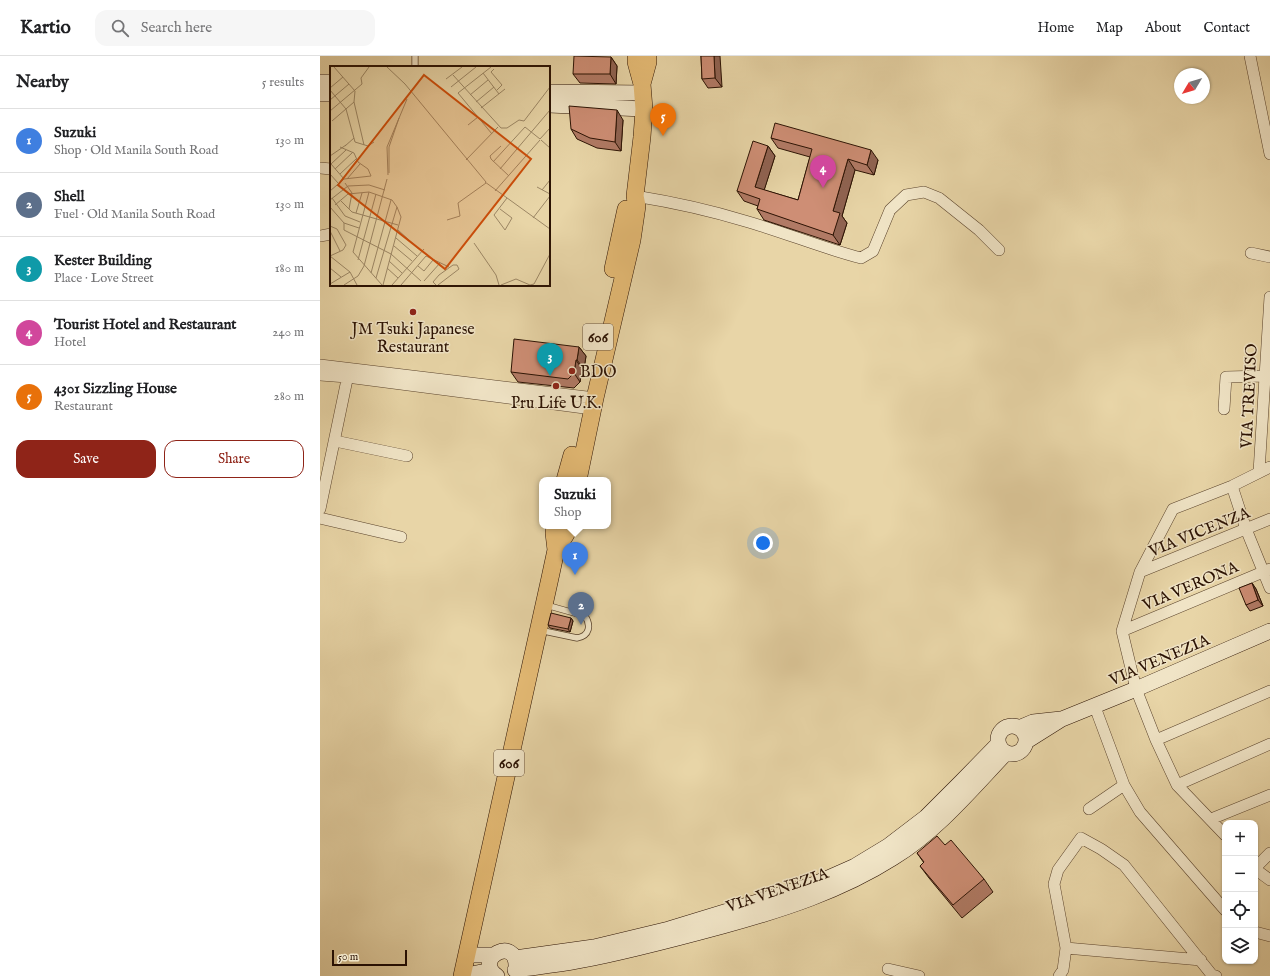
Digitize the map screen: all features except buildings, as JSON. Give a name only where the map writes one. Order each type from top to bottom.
[{"type":"main road","name":"606","points":[[636,56],[643,95]]},
{"type":"main road","name":"606","points":[[567,477],[589,403],[632,240],[637,206],[635,196],[639,170],[643,95],[648,56]]},
{"type":"main road","name":"606","points":[[578,477],[589,403]]},
{"type":"main road","name":"606","points":[[462,976],[545,604],[556,550],[554,533],[555,529]]},
{"type":"main road","name":"606","points":[[556,550],[566,534],[567,529]]},
{"type":"street","points":[[1250,56],[1265,109],[1270,154]]},
{"type":"street","points":[[550,92],[643,95]]},
{"type":"street","points":[[550,105],[643,95]]},
{"type":"street","points":[[320,168],[330,169]]},
{"type":"street","points":[[635,196],[664,201],[745,221],[861,258],[873,251],[890,210],[906,195],[924,192],[939,198],[979,230],[999,250]]},
{"type":"street","points":[[320,236],[330,234]]},
{"type":"street","points":[[1251,253],[1270,257]]},
{"type":"street","name":"VIA TREVISO","points":[[1259,472],[1270,297]]},
{"type":"street","points":[[320,365],[349,372],[589,403]]},
{"type":"street","points":[[320,375],[349,372]]},
{"type":"street","points":[[320,508],[349,372]]},
{"type":"street","points":[[1224,409],[1226,377],[1265,376]]},
{"type":"street","points":[[335,441],[407,456]]},
{"type":"street","points":[[1222,832],[1177,785],[1156,740],[1136,689],[1122,631],[1140,572],[1173,509],[1232,486],[1270,467]]},
{"type":"street","points":[[1232,486],[1246,529],[1267,570],[1270,588]]},
{"type":"street","points":[[320,518],[401,537]]},
{"type":"street","name":"VIA VICENZA","points":[[1140,572],[1270,519]]},
{"type":"street","name":"VIA VERONA","points":[[1122,631],[1267,570]]},
{"type":"street","name":"VIA VENEZIA","points":[[1062,719],[1095,707],[1270,631]]},
{"type":"street","points":[[1156,740],[1270,691]]},
{"type":"street","points":[[1095,707],[1124,785],[1140,812],[1222,907]]},
{"type":"street","points":[[1019,728],[1033,722],[1062,719]]},
{"type":"street","points":[[1026,741],[1062,719]]},
{"type":"street","points":[[1010,726],[1019,728],[1025,733],[1026,741],[1023,750],[1015,754],[1002,748],[999,734],[1002,730],[1010,726]]},
{"type":"street","points":[[1177,785],[1270,744]]},
{"type":"street","name":"VIA VENEZIA","points":[[513,968],[578,961],[673,940],[769,914],[862,877],[895,857],[934,827],[1002,748]]},
{"type":"street","points":[[1089,809],[1124,785]]},
{"type":"street","points":[[1211,819],[1270,794]]},
{"type":"street","points":[[1059,976],[1063,970],[1066,948],[1054,884],[1058,870],[1081,838],[1101,849],[1124,865],[1213,976]]},
{"type":"street","points":[[1258,865],[1270,853]]},
{"type":"street","points":[[1258,870],[1270,880]]},
{"type":"street","points":[[1258,933],[1270,936]]},
{"type":"street","points":[[1066,948],[1201,960]]},
{"type":"street","points":[[462,976],[494,973],[490,962],[497,952],[509,952],[513,968]]},
{"type":"street","points":[[467,954],[494,955]]},
{"type":"street","points":[[888,969],[919,976]]},
{"type":"lane","points":[[539,630],[577,638],[583,637],[587,634],[589,625],[588,620],[584,616],[545,604]]},
{"type":"place","name":"4301 Sizzling House","points":[[663,136]]},
{"type":"place","name":"Tourist Hotel and Restaurant","points":[[823,188]]},
{"type":"place","name":"JM Tsuki Japanese Restaurant","points":[[413,312]]},
{"type":"place","name":"BDO","points":[[572,371]]},
{"type":"place","name":"Kester Building","points":[[550,376]]},
{"type":"place","name":"Pru Life U.K.","points":[[556,386]]},
{"type":"place","name":"Suzuki","points":[[575,575]]},
{"type":"place","name":"Shell","points":[[581,625]]}]
